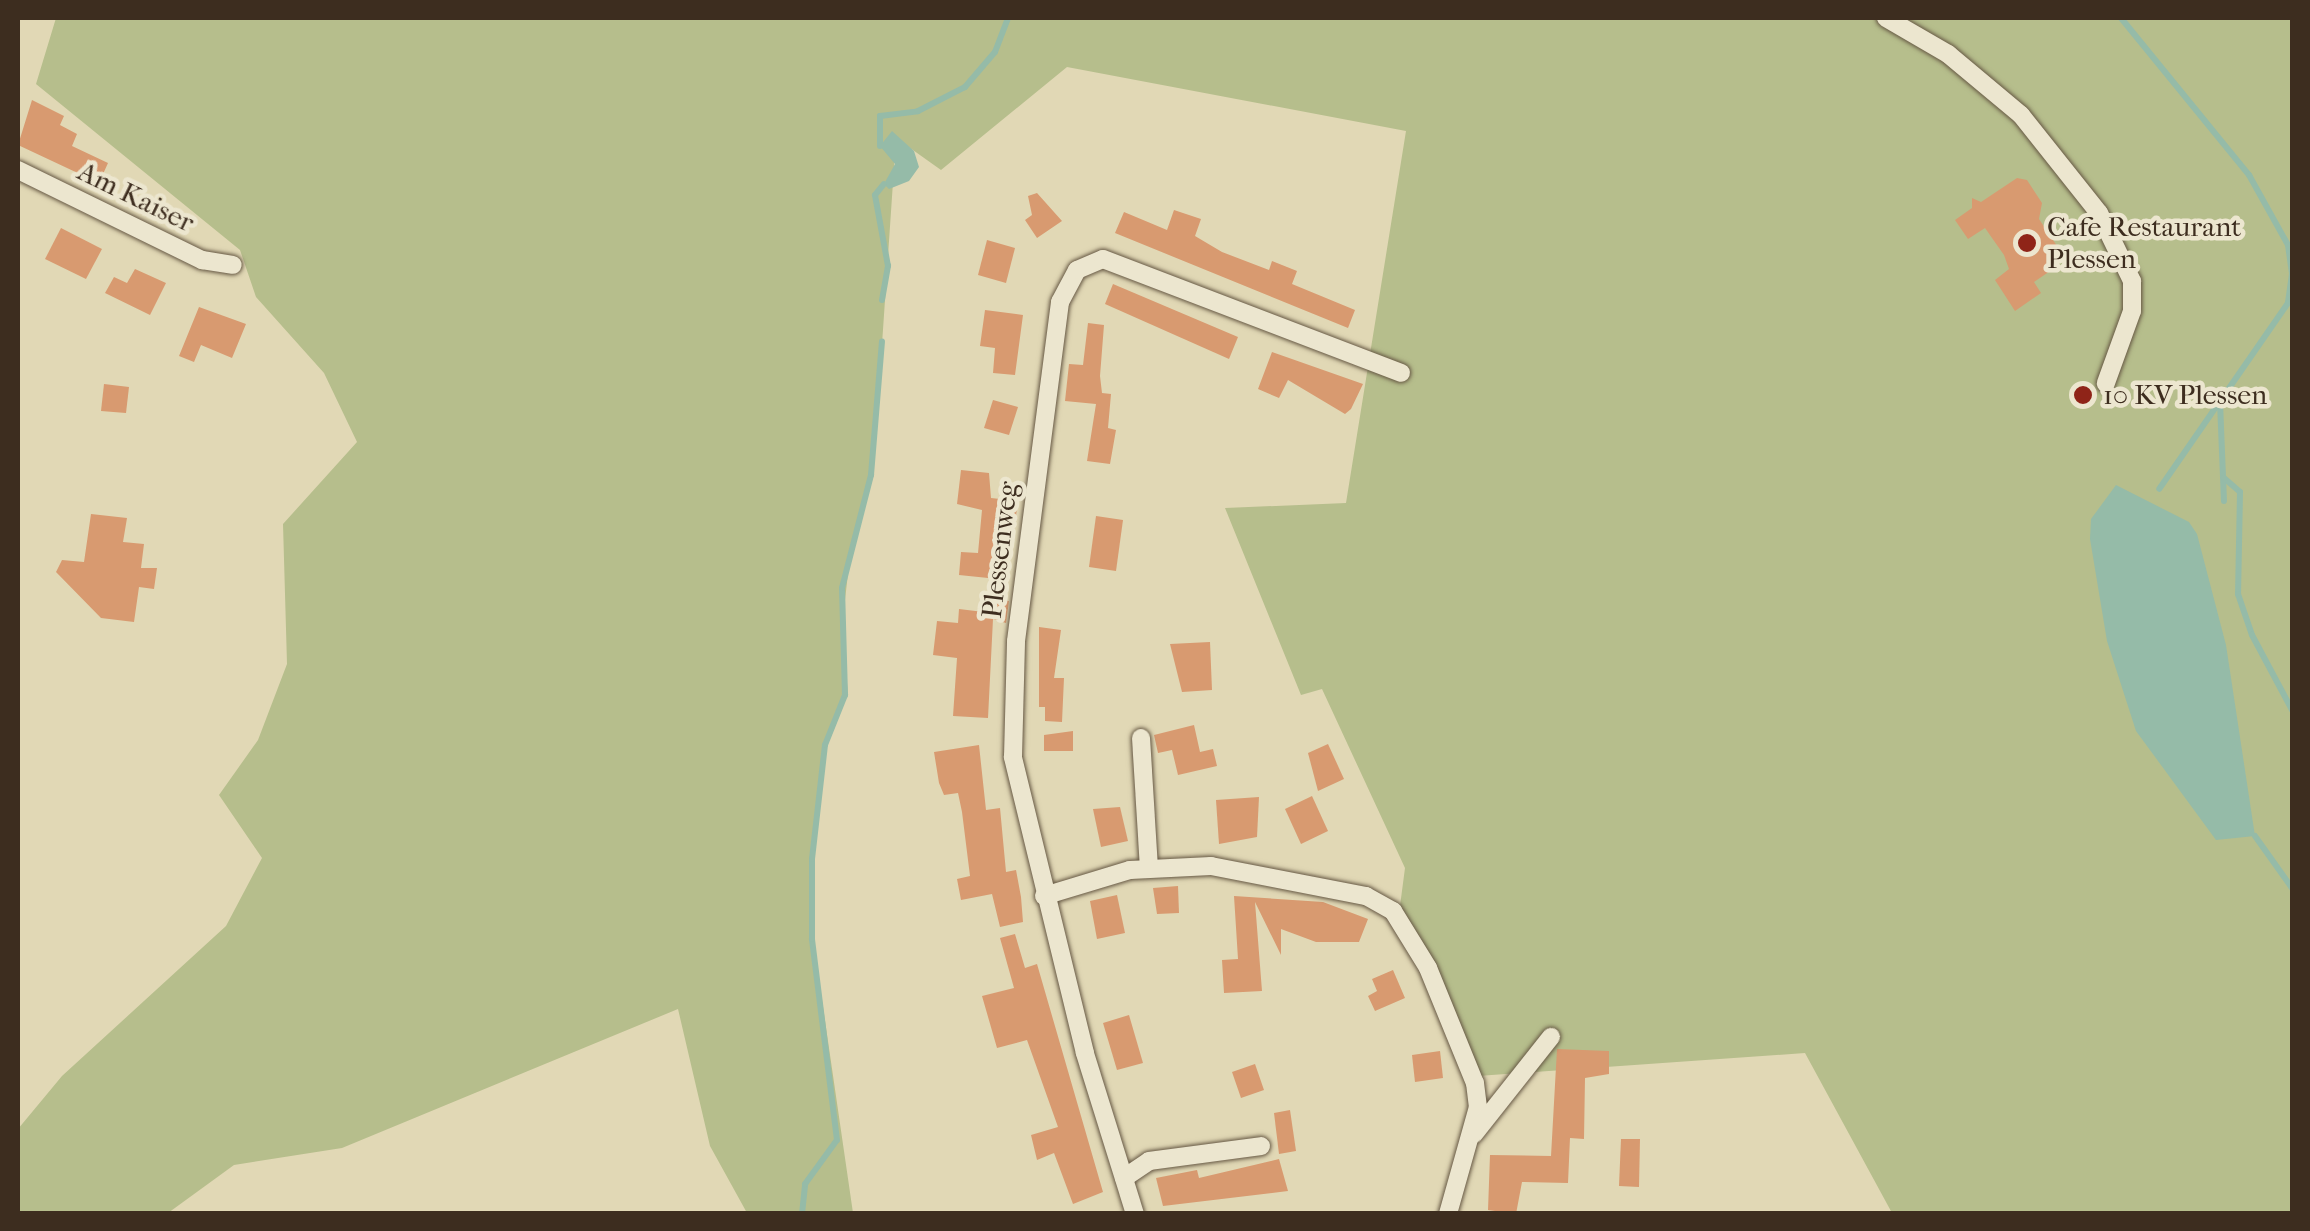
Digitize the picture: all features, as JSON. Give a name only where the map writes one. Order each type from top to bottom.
[{"type":"street","points":[[1886,18],[1948,54],[2021,115],[2099,212],[2132,282],[2132,311],[2106,383]]},
{"type":"street","name":"Am Kaiser","points":[[18,170],[202,260],[233,265]]},
{"type":"street","name":"Plessenweg","points":[[1135,1214],[1044,896],[1012,757],[1011,700],[1053,342],[1071,279],[1094,260],[1128,265],[1402,373]]},
{"type":"street","points":[[1141,738],[1149,868]]},
{"type":"street","points":[[1044,896],[1149,868],[1211,866],[1366,896],[1394,911],[1444,1002],[1478,1107],[1471,1138],[1450,1188],[1448,1214]]},
{"type":"street","points":[[1471,1138],[1551,1036]]},
{"type":"street","points":[[1124,1178],[1149,1161],[1261,1146]]},
{"type":"shaded area","points":[[56,18],[2292,18],[2292,1213],[1892,1213],[1805,1053],[1478,1076],[1400,906],[1405,868],[1322,689],[1301,695],[1225,508],[1346,503],[1406,131],[1067,67],[941,170],[896,138],[873,477],[849,565],[842,626],[848,694],[827,746],[813,859],[813,938],[853,1213],[747,1213],[710,1146],[678,1009],[342,1148],[234,1165],[168,1213],[18,1214],[18,1129],[62,1076],[226,926],[262,858],[219,795],[258,740],[287,664],[283,524],[357,442],[324,373],[256,297],[240,250],[36,84]]},
{"type":"shaded area","points":[[892,131],[914,151],[919,167],[909,181],[889,189],[884,184],[895,164],[880,146]]},
{"type":"shaded area","points":[[2116,485],[2189,522],[2197,534],[2226,645],[2255,836],[2216,840],[2136,731],[2107,641],[2090,539],[2091,519]]},
{"type":"building","points":[[32,100],[64,116],[60,125],[77,134],[72,146],[108,163],[99,183],[18,145]]},
{"type":"building","points":[[2017,178],[2027,180],[2042,203],[2039,219],[2059,249],[2048,256],[2056,267],[2034,282],[2041,293],[2015,311],[1995,280],[2009,269],[2004,255],[1985,228],[1968,239],[1955,220],[1972,208],[1972,198],[1981,202]]},
{"type":"building","points":[[1037,193],[1062,221],[1037,238],[1025,220],[1032,215],[1028,196]]},
{"type":"building","points":[[1174,210],[1201,219],[1195,236],[1222,252],[1269,270],[1272,261],[1297,271],[1292,284],[1355,310],[1348,328],[1115,233],[1124,212],[1167,230]]},
{"type":"building","points":[[61,228],[102,249],[86,279],[45,259]]},
{"type":"building","points":[[987,240],[1015,248],[1006,283],[978,275]]},
{"type":"building","points":[[135,269],[166,283],[150,315],[105,293],[114,277],[127,283]]},
{"type":"building","points":[[1113,284],[1238,337],[1229,359],[1105,304]]},
{"type":"building","points":[[199,307],[246,324],[232,358],[201,345],[194,362],[179,356]]},
{"type":"building","points":[[985,310],[1023,315],[1015,375],[993,373],[995,348],[980,346]]},
{"type":"building","points":[[1088,323],[1104,325],[1100,376],[1102,393],[1111,394],[1108,428],[1116,430],[1110,464],[1087,461],[1096,404],[1065,401],[1069,364],[1083,365]]},
{"type":"building","points":[[1272,352],[1363,384],[1351,409],[1345,414],[1288,380],[1279,398],[1258,389]]},
{"type":"building","points":[[104,384],[129,387],[126,413],[101,411]]},
{"type":"building","points":[[993,400],[1018,407],[1009,435],[984,428]]},
{"type":"building","points":[[961,470],[989,473],[991,498],[1018,501],[1015,523],[1004,522],[998,579],[959,575],[961,552],[978,553],[982,510],[957,504]]},
{"type":"building","points":[[91,514],[127,518],[123,542],[144,544],[141,568],[157,568],[154,589],[139,587],[134,622],[101,618],[56,572],[62,560],[84,562]]},
{"type":"building","points":[[1096,516],[1123,520],[1116,571],[1089,567]]},
{"type":"building","points":[[994,599],[1009,601],[1006,623],[993,619],[988,718],[953,716],[957,658],[933,655],[937,621],[958,623],[959,609],[992,613]]},
{"type":"building","points":[[1039,627],[1061,630],[1054,678],[1064,678],[1062,722],[1045,721],[1045,707],[1039,707]]},
{"type":"building","points":[[1210,642],[1212,690],[1182,692],[1170,644]]},
{"type":"building","points":[[1194,725],[1200,752],[1213,749],[1217,766],[1178,775],[1172,750],[1158,753],[1154,735]]},
{"type":"building","points":[[1073,731],[1073,751],[1044,751],[1044,735]]},
{"type":"building","points":[[1328,744],[1344,779],[1318,791],[1308,753]]},
{"type":"building","points":[[979,745],[986,810],[1000,808],[1006,872],[1016,870],[1021,897],[1023,922],[1000,927],[992,894],[961,900],[957,879],[970,876],[962,812],[958,793],[944,795],[934,752]]},
{"type":"building","points":[[1312,796],[1328,831],[1301,844],[1285,809]]},
{"type":"building","points":[[1259,797],[1257,837],[1219,844],[1216,800]]},
{"type":"building","points":[[1120,807],[1128,841],[1101,847],[1093,809]]},
{"type":"building","points":[[1178,886],[1179,913],[1157,914],[1153,888]]},
{"type":"building","points":[[1117,895],[1125,933],[1097,939],[1090,901]]},
{"type":"building","points":[[1234,896],[1323,902],[1368,919],[1359,942],[1316,942],[1281,929],[1281,955],[1255,902],[1262,991],[1224,993],[1222,960],[1238,959]]},
{"type":"building","points":[[1015,934],[1025,968],[1037,964],[1103,1192],[1073,1204],[1054,1153],[1037,1160],[1031,1135],[1058,1127],[1027,1040],[997,1048],[982,996],[1014,988],[1000,938]]},
{"type":"building","points":[[1393,970],[1405,998],[1375,1011],[1368,996],[1377,991],[1372,979]]},
{"type":"building","points":[[1129,1015],[1143,1063],[1117,1070],[1103,1023]]},
{"type":"building","points":[[1557,1049],[1609,1051],[1609,1074],[1585,1078],[1584,1139],[1570,1138],[1568,1183],[1522,1182],[1516,1214],[1488,1210],[1490,1155],[1551,1156]]},
{"type":"building","points":[[1440,1051],[1443,1078],[1415,1082],[1412,1055]]},
{"type":"building","points":[[1255,1064],[1264,1090],[1241,1098],[1232,1072]]},
{"type":"building","points":[[1290,1110],[1296,1151],[1279,1154],[1274,1113]]},
{"type":"building","points":[[1621,1139],[1640,1139],[1639,1187],[1619,1186]]},
{"type":"building","points":[[1279,1159],[1288,1191],[1163,1206],[1156,1178],[1197,1170],[1199,1178]]},
{"type":"waterway","points":[[880,146],[880,116],[918,111],[965,87],[995,52],[1008,18]]},
{"type":"waterway","points":[[2121,18],[2249,175],[2288,245],[2292,274],[2288,303],[2159,489]]},
{"type":"waterway","points":[[882,300],[888,266],[875,195],[884,184]]},
{"type":"waterway","points":[[802,1214],[805,1184],[837,1140],[812,939],[812,859],[825,745],[845,695],[842,588],[871,475],[882,341]]},
{"type":"waterway","points":[[2220,402],[2224,501]]},
{"type":"waterway","points":[[2224,478],[2240,492],[2238,594],[2252,635],[2292,710]]},
{"type":"waterway","points":[[2255,836],[2292,888]]},
{"type":"place","name":"Cafe Restaurant Plessen","points":[[2027,243]]},
{"type":"place","name":"10 KV Plessen","points":[[2083,395]]}]
